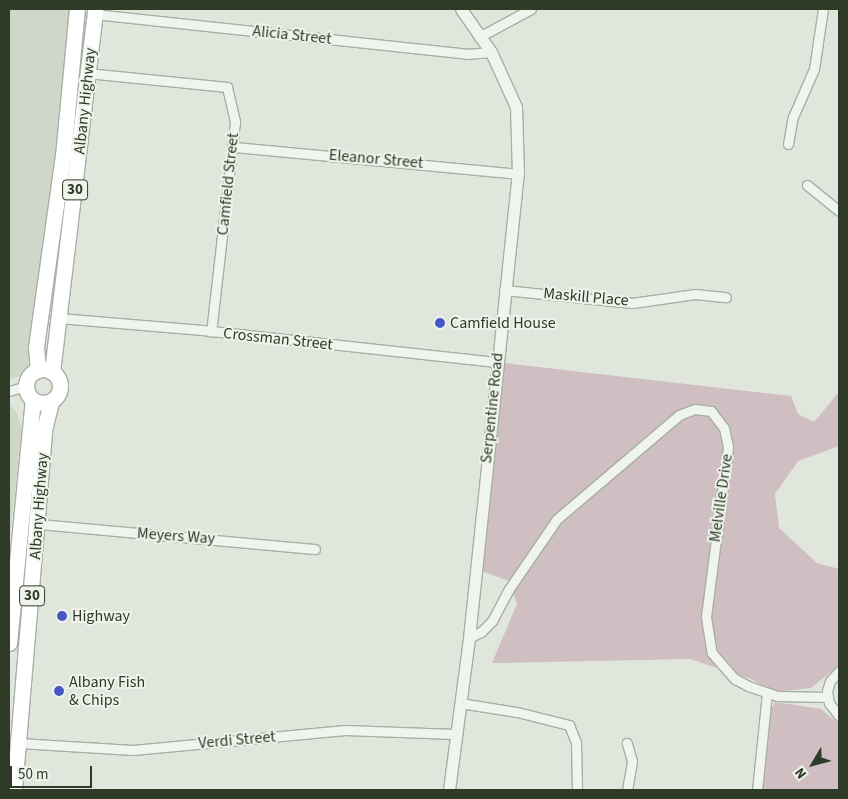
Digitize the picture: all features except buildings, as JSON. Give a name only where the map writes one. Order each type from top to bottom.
[{"type":"highway","name":"Albany Highway","points":[[45,371],[36,347],[63,156],[77,9]]},
{"type":"highway","name":"Albany Highway","points":[[45,371],[59,318],[79,158],[94,12]]},
{"type":"highway","points":[[63,156],[79,158]]},
{"type":"highway","name":"30","points":[[26,386],[30,375],[45,371],[60,387],[51,402]]},
{"type":"highway","points":[[26,386],[33,400],[42,404],[51,402]]},
{"type":"highway","name":"Albany Highway","points":[[9,643],[33,400]]},
{"type":"highway","name":"Albany Highway","points":[[14,790],[38,524],[44,430],[51,402]]},
{"type":"highway","points":[[21,523],[38,524]]},
{"type":"street","name":"Serpentine Road","points":[[449,790],[469,638],[496,362],[518,174],[516,106],[491,52],[461,9]]},
{"type":"street","points":[[479,37],[532,9]]},
{"type":"street","points":[[788,144],[793,117],[814,69],[823,9]]},
{"type":"street","name":"Alicia Street","points":[[94,12],[467,54],[491,52]]},
{"type":"street","name":"Camfield Street","points":[[88,73],[226,87],[235,122],[234,146],[211,332]]},
{"type":"street","name":"Eleanor Street","points":[[234,146],[518,174]]},
{"type":"street","points":[[807,185],[839,211]]},
{"type":"street","name":"Maskill Place","points":[[504,290],[632,302],[695,294],[726,297]]},
{"type":"street","name":"Crossman Street","points":[[59,318],[496,362]]},
{"type":"street","points":[[9,391],[26,386]]},
{"type":"street","name":"Melville Drive","points":[[469,638],[481,632],[492,620],[508,588],[557,519],[679,414],[695,409],[711,411],[724,428],[728,447],[708,591],[708,638],[712,653],[735,680],[767,693],[827,697]]},
{"type":"street","name":"Meyers Way","points":[[38,524],[315,548]]},
{"type":"street","points":[[839,671],[830,681],[827,697],[839,716]]},
{"type":"street","points":[[757,790],[767,693]]},
{"type":"street","points":[[460,702],[518,712],[569,725],[576,742],[577,790]]},
{"type":"street","name":"Verdi Street","points":[[19,743],[133,750],[345,730],[455,734]]},
{"type":"street","points":[[627,743],[632,761],[627,790]]},
{"type":"shaded area","points":[[9,9],[83,9],[27,374],[9,379]]},
{"type":"shaded area","points":[[496,362],[791,396],[798,414],[814,422],[839,392],[839,446],[798,461],[775,494],[779,528],[817,563],[839,569],[839,665],[811,688],[774,692],[751,679],[690,659],[492,663],[517,604],[509,581],[476,569]]},
{"type":"shaded area","points":[[9,404],[16,411],[22,428],[9,546]]},
{"type":"shaded area","points":[[775,702],[821,709],[839,724],[839,790],[753,790],[764,722]]},
{"type":"place","name":"Camfield House","points":[[440,323]]},
{"type":"place","name":"Highway","points":[[62,616]]},
{"type":"place","name":"Albany Fish & Chips","points":[[59,691]]}]
